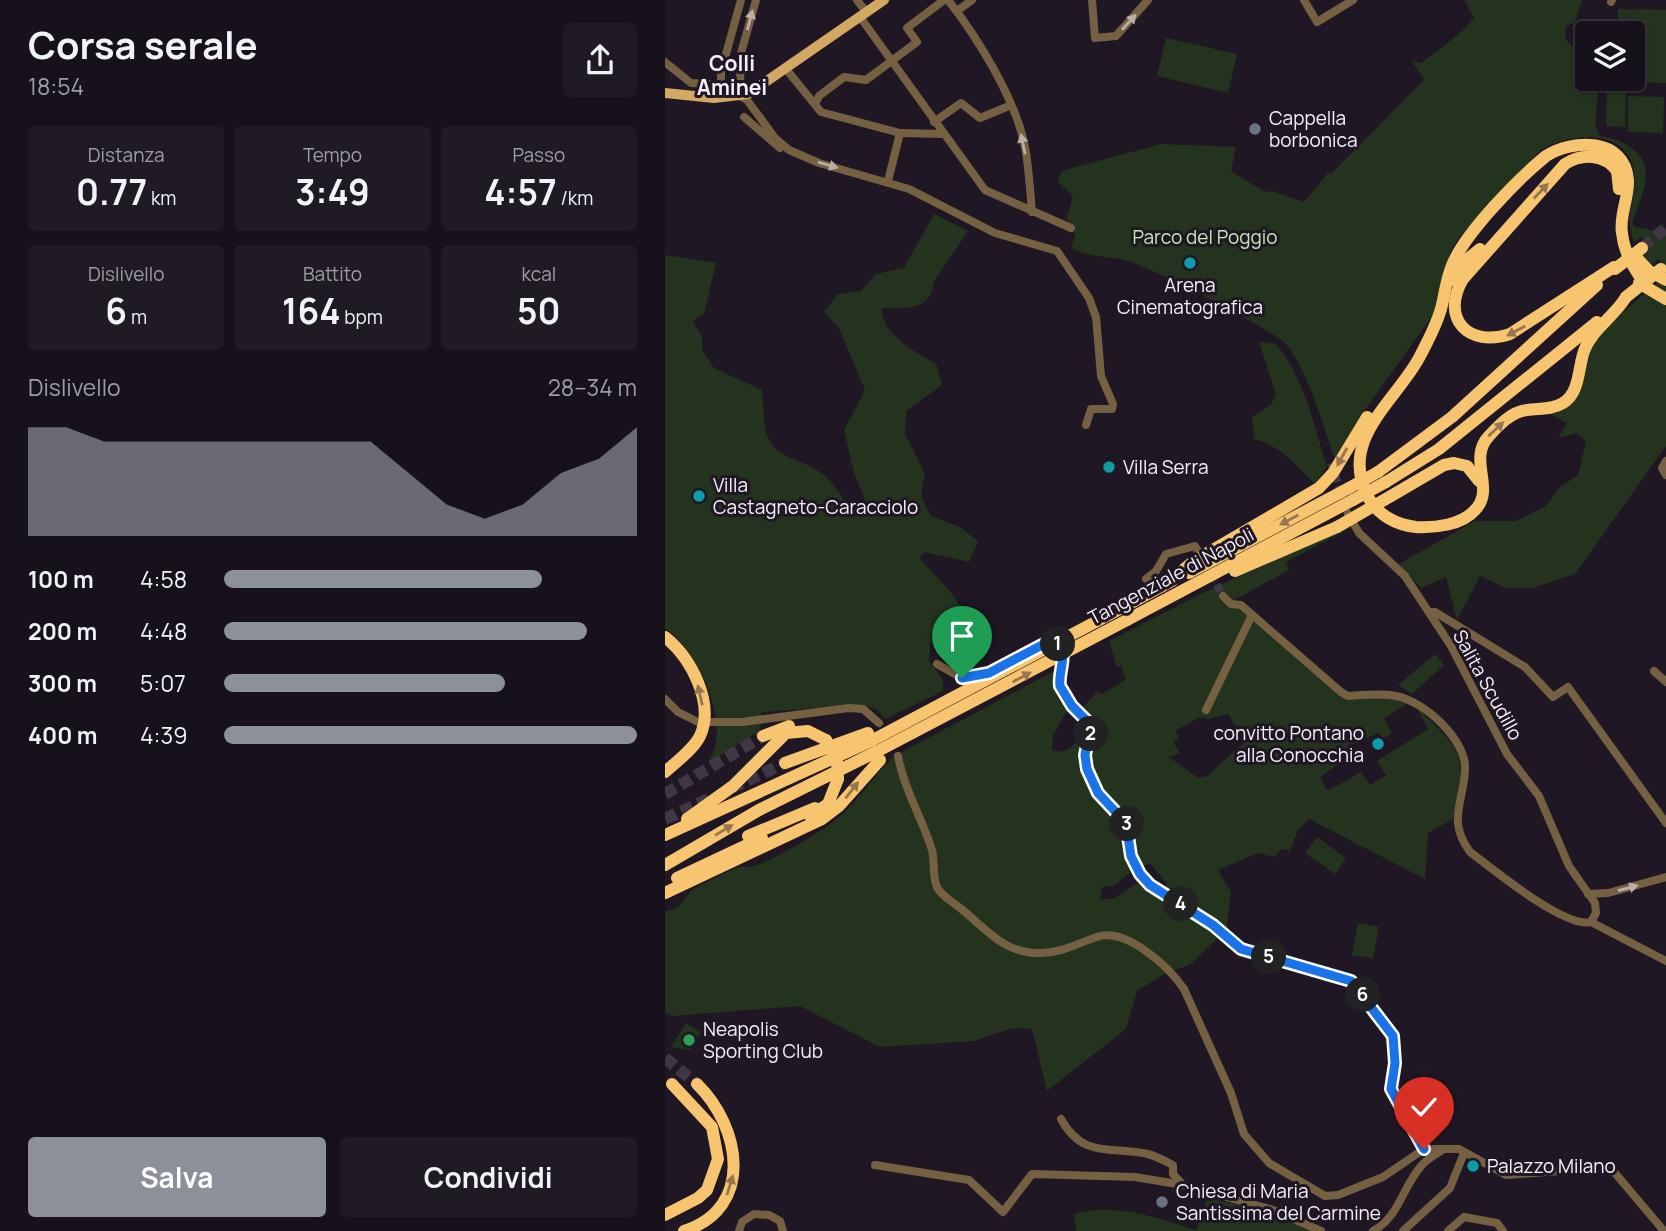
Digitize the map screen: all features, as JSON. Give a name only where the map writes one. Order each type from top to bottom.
[{"type":"highway","points":[[1626,297],[1588,344],[1574,390],[1568,399],[1554,407],[1513,414],[1486,439],[1479,460],[1483,493],[1474,512],[1447,524],[1412,526],[1389,519],[1373,505],[1363,486],[1361,455],[1371,423],[1418,359],[1437,321],[1449,274],[1461,248],[1546,156],[1561,147],[1578,144],[1608,149],[1620,159],[1626,170],[1626,227],[1633,253],[1643,267],[1663,274]]},
{"type":"highway","points":[[1642,248],[1630,256],[1614,268],[1518,330],[1496,338],[1476,337],[1465,329],[1457,318],[1455,297],[1463,278],[1502,231],[1565,164],[1584,157],[1604,160],[1615,167],[1619,180],[1613,222],[1619,254],[1635,279],[1666,299]]},
{"type":"highway","points":[[1625,197],[1621,219],[1623,243],[1632,265],[1647,287]]},
{"type":"highway","points":[[1183,592],[1337,527],[1391,496],[1444,465],[1464,464],[1474,472],[1479,485],[1477,500],[1468,511],[1444,520],[1416,523],[1399,519],[1381,507],[1373,496],[1366,475],[1365,457],[1368,440],[1378,419],[1429,350],[1457,272],[1464,262],[1502,231]]},
{"type":"highway","name":"Tangenziale di Napoli","points":[[1382,477],[1614,268]]},
{"type":"highway","name":"Tangenziale di Napoli","points":[[874,746],[928,711],[1124,615],[1183,592],[1351,494],[1439,449],[1626,297],[1663,274]]},
{"type":"highway","points":[[1539,328],[1572,307]]},
{"type":"highway","points":[[1166,584],[1194,561],[1325,484],[1367,416],[1437,321]]},
{"type":"highway","name":"Tangenziale di Napoli","points":[[874,746],[940,720],[1124,615],[1166,584],[1351,494]]},
{"type":"highway","points":[[665,637],[689,665],[697,682],[704,712],[697,741],[665,772]]},
{"type":"highway","points":[[665,885],[817,813],[832,799],[838,779],[837,761],[826,740],[801,725],[786,726],[763,736]]},
{"type":"highway","points":[[665,835],[733,786],[786,733],[808,731],[826,740]]},
{"type":"highway","points":[[785,763],[874,746]]},
{"type":"highway","points":[[665,835],[874,746]]},
{"type":"highway","points":[[665,865],[874,746]]},
{"type":"highway","points":[[665,893],[823,819],[839,806],[874,746]]},
{"type":"highway","points":[[665,875],[815,808],[828,797],[838,779]]},
{"type":"highway","points":[[665,1215],[698,1198],[707,1190],[718,1159],[712,1127],[672,1084]]},
{"type":"highway","points":[[684,1231],[706,1221],[719,1208],[727,1196],[734,1166],[733,1147],[721,1113],[697,1084]]},
{"type":"main road","points":[[665,93],[706,96],[731,90],[755,91],[884,0]]},
{"type":"street","points":[[731,90],[721,72],[741,0]]},
{"type":"street","points":[[731,90],[755,0]]},
{"type":"street","points":[[857,0],[892,62],[985,190],[1072,228]]},
{"type":"street","points":[[815,104],[819,96],[844,78],[850,76],[866,80],[892,62],[917,42],[907,28],[946,0],[957,11],[990,60],[1009,106],[1025,147],[1032,212]]},
{"type":"street","points":[[957,11],[972,0]]},
{"type":"street","points":[[1091,0],[1095,38],[1116,36],[1149,0]]},
{"type":"street","points":[[1304,0],[1317,22],[1353,0]]},
{"type":"street","points":[[665,62],[691,83],[731,90],[747,100],[775,138],[789,150],[819,163],[888,181],[995,233],[1057,251],[1089,298],[1096,317],[1101,376],[1113,404],[1112,409],[1091,410],[1086,425]]},
{"type":"street","points":[[786,69],[821,112],[829,116],[899,133],[942,134]]},
{"type":"street","points":[[934,122],[961,103],[980,118],[1009,106]]},
{"type":"street","points":[[744,117],[764,138],[782,150],[789,150]]},
{"type":"street","points":[[888,181],[899,133]]},
{"type":"street","points":[[1020,207],[1030,198]]},
{"type":"street","points":[[1666,460],[1662,468],[1666,475]]},
{"type":"street","name":"Salita Scudillo","points":[[1348,513],[1359,533],[1405,576],[1482,700],[1507,754],[1539,796],[1569,866],[1595,903],[1591,922]]},
{"type":"street","points":[[1146,579],[1156,571],[1166,554],[1195,546],[1198,551]]},
{"type":"street","points":[[1223,596],[1231,604],[1241,605],[1341,692],[1348,696],[1366,692],[1407,699],[1449,730],[1461,751],[1465,768],[1456,822],[1460,839],[1470,852],[1563,917],[1583,924],[1591,922],[1666,961]]},
{"type":"street","points":[[1429,612],[1435,612],[1525,667],[1553,697],[1568,687],[1666,823]]},
{"type":"street","points":[[1206,710],[1252,615]]},
{"type":"street","points":[[937,664],[956,677],[970,678],[989,673],[1044,644],[1055,643],[1062,648],[1065,656],[1060,686],[1072,706],[1091,725],[1085,755],[1087,769],[1098,793],[1126,823],[1131,856],[1140,874],[1150,885],[1213,925],[1241,949],[1351,981],[1393,1036],[1395,1063],[1391,1089],[1424,1149]]},
{"type":"street","points":[[1654,671],[1666,682]]},
{"type":"street","points":[[665,699],[678,712],[703,722],[742,722],[849,708],[863,709],[879,723]]},
{"type":"street","points":[[898,756],[904,783],[921,816],[923,830],[932,850],[938,890],[992,938],[1027,952],[1069,949],[1104,936],[1138,945],[1150,953],[1175,975],[1184,989],[1231,1093],[1244,1134],[1269,1163],[1325,1196],[1338,1195],[1383,1177],[1424,1149],[1464,1153],[1506,1175],[1598,1168],[1615,1173],[1664,1231]]},
{"type":"street","points":[[1588,894],[1608,893],[1666,877]]},
{"type":"street","points":[[1061,1119],[1070,1136],[1085,1144],[1100,1150],[1151,1155],[1173,1166],[1173,1174],[1183,1185]]},
{"type":"street","points":[[1373,1231],[1382,1226],[1400,1206],[1421,1166],[1444,1149]]},
{"type":"street","points":[[1403,1231],[1450,1188],[1464,1153]]},
{"type":"street","points":[[875,1165],[969,1180],[1003,1212],[1032,1174],[1135,1177],[1183,1185],[1272,1210],[1321,1231]]},
{"type":"street","points":[[739,1231],[742,1222],[754,1213],[769,1215],[780,1221],[783,1231]]},
{"type":"street","points":[[1448,1231],[1464,1217],[1497,1223],[1503,1231]]},
{"type":"green space","name":"Parco del Poggio","points":[[1464,0],[1582,0],[1575,22],[1566,27],[1565,33],[1567,42],[1575,47],[1575,91],[1598,91],[1595,125],[1600,136],[1623,143],[1642,159],[1646,181],[1632,223],[1635,227],[1662,232],[1666,227],[1666,268],[1658,259],[1648,268],[1639,259],[1653,247],[1641,237],[1634,242],[1629,221],[1634,172],[1629,157],[1621,147],[1596,138],[1581,138],[1553,144],[1541,150],[1461,235],[1450,252],[1435,312],[1355,424],[1335,460],[1303,373],[1288,346],[1279,338],[1212,300],[1141,266],[1071,248],[1075,235],[1067,218],[1073,196],[1058,182],[1061,171],[1161,144],[1236,147],[1231,171],[1265,192],[1272,191],[1304,202],[1328,173],[1331,174],[1424,80],[1412,61],[1421,63],[1462,31],[1474,18]]},
{"type":"green space","points":[[1618,9],[1666,10],[1666,83],[1645,83],[1645,21],[1618,21]]},
{"type":"green space","points":[[1166,38],[1237,54],[1228,93],[1157,76]]},
{"type":"green space","points":[[1607,91],[1626,91],[1625,127],[1606,126]]},
{"type":"green space","points":[[1628,96],[1664,97],[1663,133],[1628,132]]},
{"type":"green space","points":[[934,214],[968,231],[933,283],[928,299],[915,306],[882,308],[883,317],[893,334],[901,342],[936,363],[942,385],[906,411],[905,434],[925,473],[921,496],[931,516],[960,527],[978,541],[969,562],[925,552],[919,558],[949,590],[962,609],[931,634],[929,661],[943,680],[943,691],[885,719],[876,709],[860,705],[761,712],[760,730],[709,763],[717,736],[709,691],[686,649],[665,628],[665,255],[716,263],[704,314],[693,321],[702,337],[702,349],[714,368],[762,390],[767,435],[776,449],[825,476],[849,511],[871,515],[854,473],[844,430],[865,390],[839,328],[824,312],[838,294],[861,291],[876,274],[904,268]]},
{"type":"green space","points":[[1666,275],[1666,446],[1575,574],[1533,588],[1506,588],[1480,576],[1457,620],[1446,577],[1421,588],[1399,564],[1475,521],[1516,521],[1546,506],[1559,488],[1578,475],[1586,441],[1577,433],[1558,438],[1567,423],[1549,413],[1560,409],[1595,336]]},
{"type":"green space","points":[[1259,342],[1276,344],[1301,386],[1327,466],[1315,484],[1280,451],[1254,439],[1252,417],[1271,405],[1276,394]]},
{"type":"green space","points":[[1348,525],[1350,528],[1286,562],[1289,570],[1238,598],[1232,600],[1226,593],[1220,596],[1248,615],[1236,646],[1240,650],[1253,620],[1348,700],[1371,696],[1410,702],[1384,718],[1392,733],[1383,739],[1379,733],[1347,746],[1351,755],[1320,777],[1328,791],[1361,772],[1370,785],[1386,775],[1377,761],[1428,729],[1417,708],[1453,745],[1458,756],[1460,780],[1453,819],[1428,833],[1425,879],[1309,819],[1298,830],[1290,851],[1282,849],[1274,857],[1258,853],[1218,870],[1231,892],[1226,930],[1211,916],[1164,889],[1167,884],[1151,864],[1138,866],[1130,826],[1103,795],[1090,771],[1088,760],[1094,723],[1081,709],[1098,691],[1101,695],[1126,679],[1121,666],[1117,667],[1109,641]],"holes":[[[1228,714],[1245,742],[1207,776],[1198,778],[1169,757],[1180,753],[1173,742],[1179,739],[1175,731],[1200,717],[1209,719]]]},
{"type":"green space","points":[[1435,654],[1444,665],[1412,694],[1398,685]]},
{"type":"green space","points":[[1058,669],[1055,686],[1068,709],[1053,735],[1052,750],[1058,752],[1068,749],[1088,727],[1084,767],[1093,791],[1126,828],[1131,872],[1113,886],[1102,887],[1100,899],[1113,899],[1139,882],[1200,920],[1219,937],[1191,964],[1163,975],[1137,991],[1126,1029],[1047,1091],[1032,1029],[1013,1028],[974,1041],[880,1047],[800,1006],[672,1016],[665,1012],[665,911],[680,905],[697,887],[737,868],[751,867],[769,860],[815,834],[849,808],[894,756]]},
{"type":"green space","points":[[1317,837],[1346,858],[1335,874],[1305,853]]},
{"type":"green space","points":[[1358,923],[1379,927],[1373,958],[1352,955]]},
{"type":"green space","points":[[686,1023],[700,1032],[704,1027],[731,1031],[727,1038],[708,1032],[701,1033],[690,1050],[671,1047]]},
{"type":"green space","points":[[1207,1198],[1265,1211],[1312,1231],[1076,1231],[1074,1214],[1105,1210],[1136,1213],[1196,1230]]},
{"type":"tunnel","points":[[1642,248],[1666,228]]},
{"type":"tunnel","points":[[1331,463],[1348,514]]},
{"type":"tunnel","points":[[1211,574],[1223,596]]},
{"type":"tunnel","points":[[665,794],[763,736]]},
{"type":"tunnel","points":[[731,788],[785,763]]},
{"type":"tunnel","points":[[665,819],[711,798]]},
{"type":"tunnel","points":[[665,1058],[697,1084]]},
{"type":"place","name":"Cappella borbonica","points":[[1255,129]]},
{"type":"place","name":"Arena Cinematografica","points":[[1190,263]]},
{"type":"place","name":"Villa Serra","points":[[1109,467]]},
{"type":"place","name":"Villa Castagneto-Caracciolo","points":[[699,496]]},
{"type":"place","name":"convitto Pontano alla Conocchia","points":[[1378,744]]},
{"type":"place","name":"Neapolis Sporting Club","points":[[689,1040]]},
{"type":"place","name":"Palazzo Milano","points":[[1473,1166]]},
{"type":"place","name":"Chiesa di Maria Santissima del Carmine","points":[[1162,1202]]},
{"type":"district","name":"Colli Aminei","points":[[732,76]]},
{"type":"route","points":[[962,678],[989,673],[1044,644],[1055,643],[1062,648],[1065,656],[1059,676],[1062,692],[1091,725],[1085,755],[1087,769],[1098,793],[1126,823],[1131,856],[1140,874],[1150,885],[1213,925],[1235,946],[1351,981],[1383,1019],[1393,1036],[1395,1063],[1391,1089],[1424,1149]]}]
